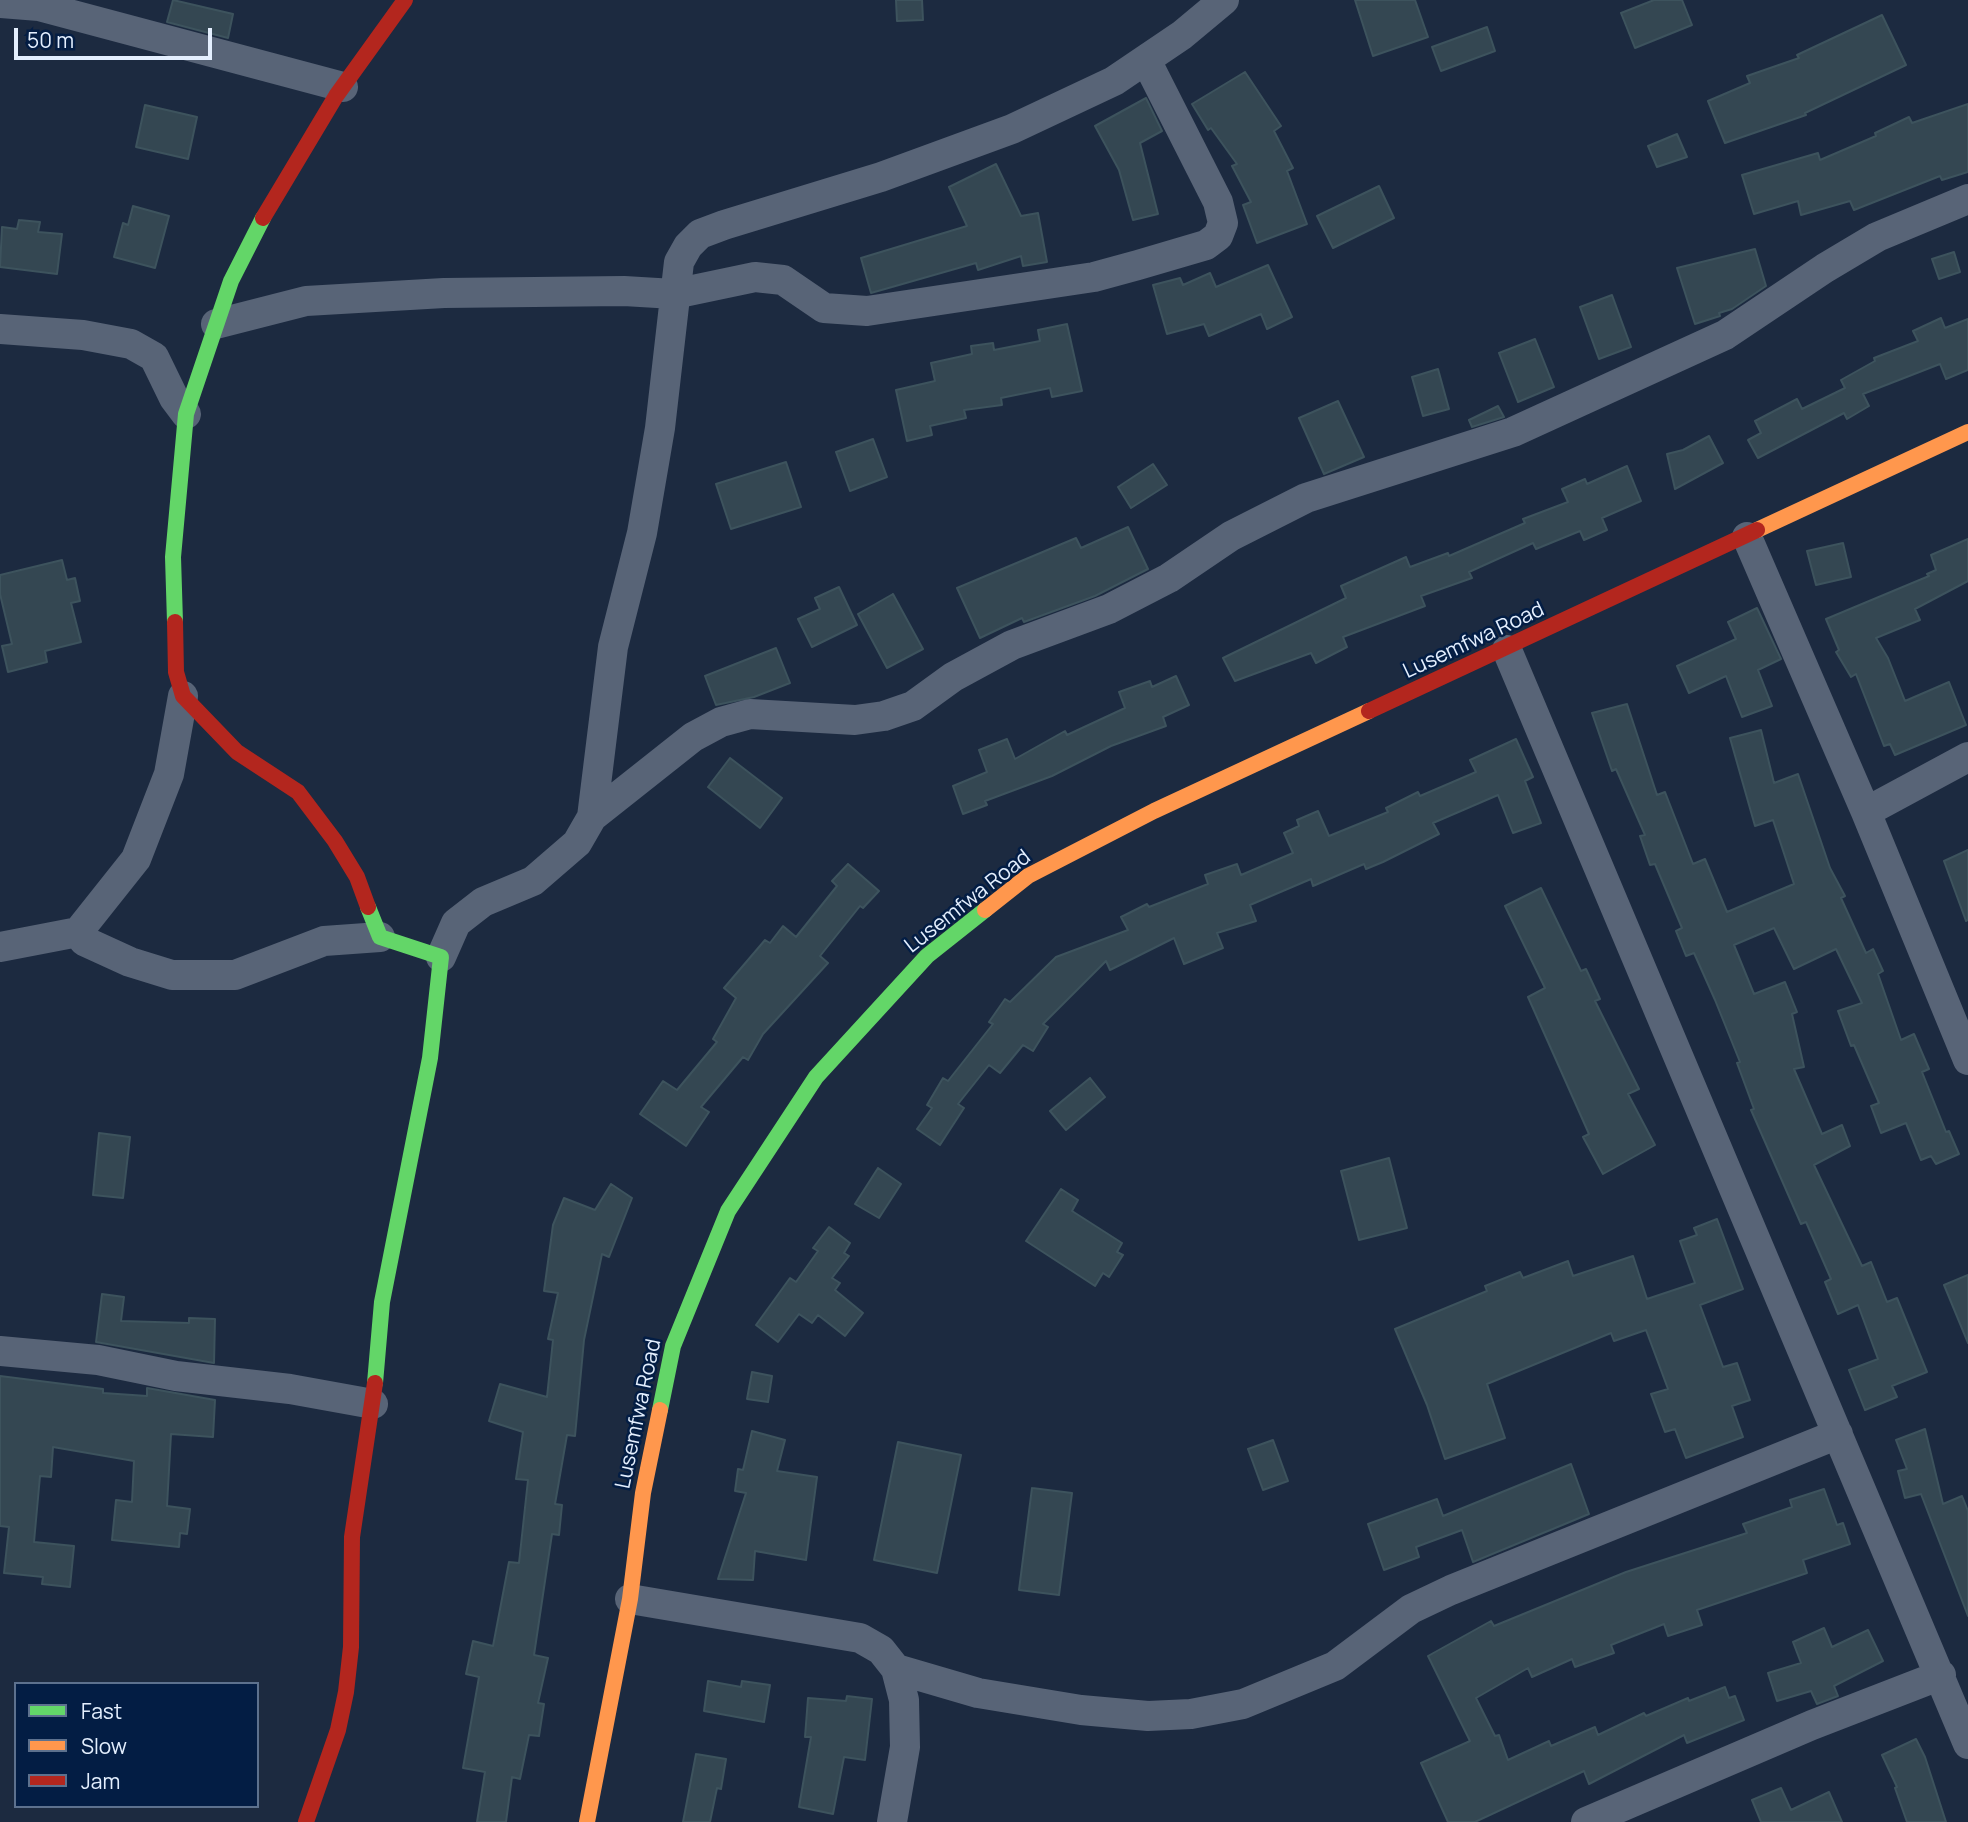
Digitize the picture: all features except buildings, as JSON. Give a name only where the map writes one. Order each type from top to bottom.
[{"type":"street","points":[[0,947],[78,932],[136,859],[169,774],[183,696],[176,672],[173,557],[186,414],[216,324],[248,243],[343,86],[405,0]]},
{"type":"street","points":[[592,817],[613,647],[642,533],[660,428],[679,262],[688,246],[700,234],[881,177],[1012,129],[1114,81],[1224,0]]},
{"type":"street","points":[[0,3],[38,6],[343,86]]},
{"type":"street","points":[[216,324],[306,301],[444,293],[624,290],[674,294],[755,278],[783,281],[824,308],[867,311],[1094,277],[1206,245],[1218,236],[1223,223],[1218,202],[1146,60]]},
{"type":"street","points":[[306,1822],[338,1730],[346,1692],[351,1647],[352,1538],[373,1404],[382,1302],[432,1047],[441,957],[456,923],[483,902],[533,881],[577,843],[592,817],[693,737],[721,722],[750,713],[855,720],[884,716],[913,706],[953,677],[1012,645],[1109,609],[1169,578],[1231,536],[1306,498],[1513,432],[1725,335],[1825,268],[1877,237],[1968,199]]},
{"type":"street","points":[[0,329],[83,335],[131,344],[154,357],[174,398],[186,414]]},
{"type":"street","name":"Lusemfwa Road","points":[[587,1822],[630,1599],[643,1493],[673,1346],[728,1211],[816,1077],[927,956],[1028,876],[1154,811],[1507,650],[1968,432]]},
{"type":"street","points":[[1747,537],[1867,812],[1968,1060]]},
{"type":"street","points":[[1507,650],[1968,1744]]},
{"type":"street","points":[[183,696],[237,752],[298,792],[335,841],[357,877],[380,937]]},
{"type":"street","points":[[1867,812],[1968,757]]},
{"type":"street","points":[[78,932],[84,941],[130,962],[173,975],[235,975],[324,941],[380,937],[441,957]]},
{"type":"street","points":[[0,1352],[98,1360],[176,1376],[290,1389],[373,1404]]},
{"type":"street","points":[[896,1669],[978,1693],[1082,1710],[1158,1716],[1191,1714],[1243,1704],[1335,1666],[1411,1609],[1451,1590],[1838,1434]]},
{"type":"street","points":[[630,1599],[860,1637],[881,1650],[896,1669],[904,1700],[905,1747],[892,1822]]},
{"type":"street","points":[[1586,1822],[1812,1725],[1941,1675]]},
{"type":"traffic: fast","points":[[175,622],[173,557],[186,414],[231,281],[263,218]]},
{"type":"traffic: fast","points":[[368,907],[380,937],[441,957],[430,1058],[382,1302],[375,1383]]},
{"type":"traffic: fast","points":[[660,1410],[673,1346],[728,1211],[816,1077],[927,956],[985,910]]},
{"type":"traffic: slow","points":[[1757,530],[1968,432]]},
{"type":"traffic: slow","points":[[985,910],[1028,876],[1154,811],[1369,711]]},
{"type":"traffic: slow","points":[[587,1822],[630,1599],[643,1493],[660,1410]]},
{"type":"traffic: jam","points":[[263,218],[336,96],[405,0]]},
{"type":"traffic: jam","points":[[1369,711],[1757,530]]},
{"type":"traffic: jam","points":[[175,622],[176,672],[183,696],[237,752],[298,792],[335,841],[357,877],[368,907]]},
{"type":"traffic: jam","points":[[306,1822],[338,1730],[346,1692],[351,1647],[352,1537],[375,1383]]}]
